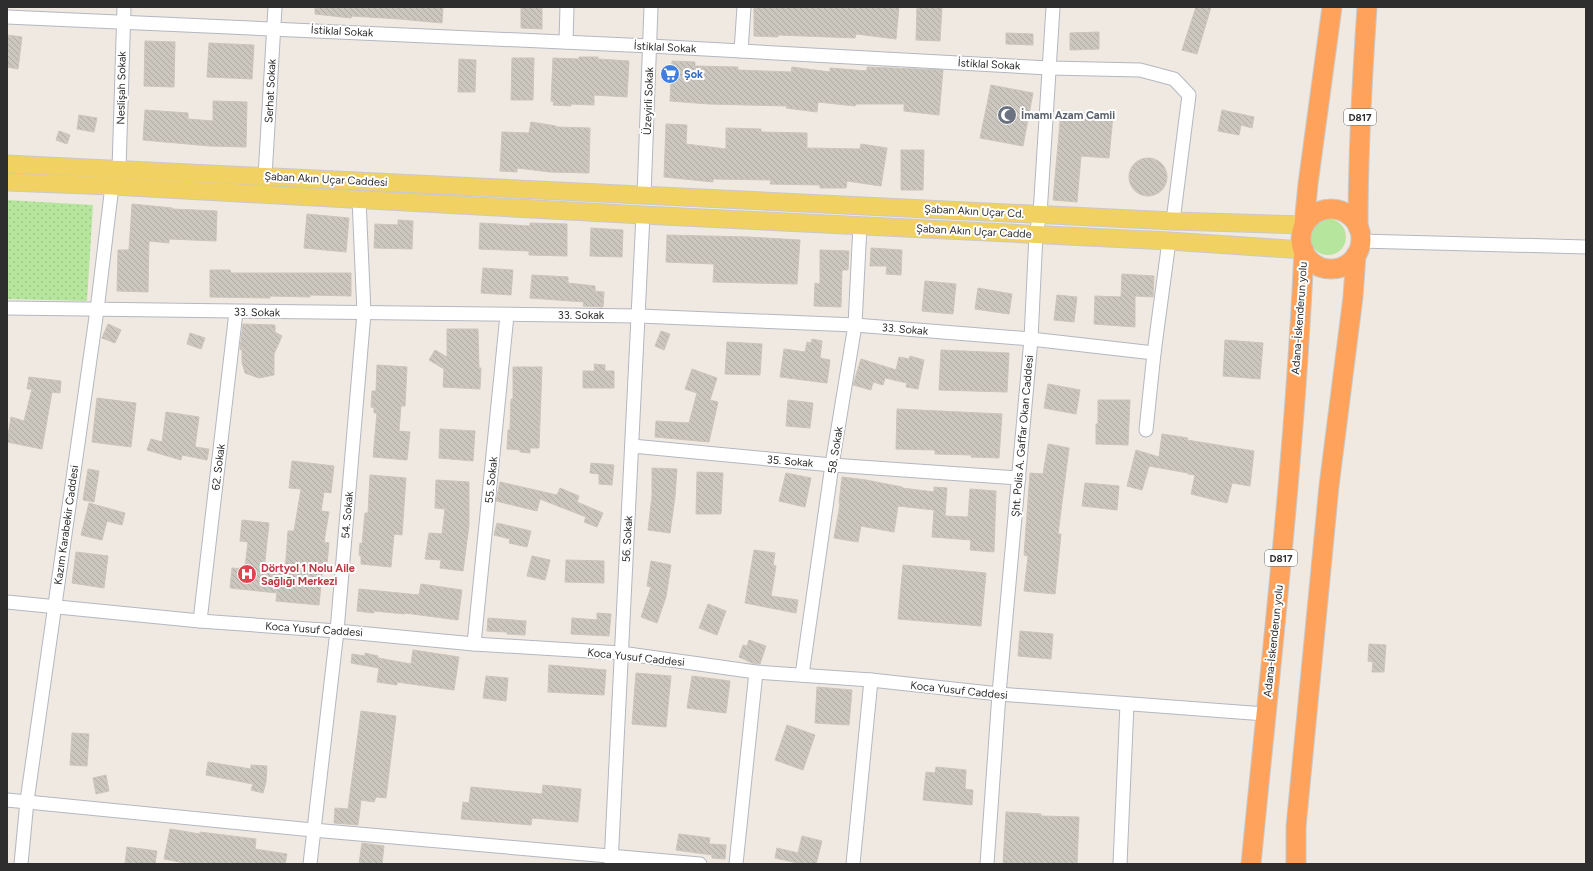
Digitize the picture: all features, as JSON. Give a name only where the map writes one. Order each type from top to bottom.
[{"type":"highway","points":[[1304,225],[1318,212],[1337,210],[1346,213],[1353,219],[1358,241],[1349,263],[1340,268],[1330,269],[1320,267],[1311,262],[1301,245],[1301,234],[1304,225],[1308,184],[1332,7]]},
{"type":"highway","name":"D817","points":[[1296,864],[1296,826],[1328,494],[1358,241],[1358,181],[1367,7]]},
{"type":"highway","name":"Adana-İskenderun yolu","points":[[1251,864],[1288,485],[1304,250]]},
{"type":"main road","name":"Şaban Akın Uçar Caddesi","points":[[7,164],[644,195]]},
{"type":"main road","points":[[112,186],[119,169]]},
{"type":"main road","name":"Şaban Akın Uçar Caddesi","points":[[7,182],[112,186],[643,215]]},
{"type":"main road","name":"Şaban Akın Uçar Cd.","points":[[644,195],[1173,221],[1304,225]]},
{"type":"main road","points":[[643,215],[644,195]]},
{"type":"main road","name":"Şaban Akın Uçar Cadde","points":[[643,215],[1169,241],[1304,250]]},
{"type":"street","name":"Neslişah Sokak","points":[[119,169],[124,7]]},
{"type":"street","name":"Serhat Sokak","points":[[265,176],[275,7]]},
{"type":"street","points":[[566,42],[567,7]]},
{"type":"street","name":"Üzeyirli Sokak","points":[[644,195],[652,7]]},
{"type":"street","points":[[741,51],[744,7]]},
{"type":"street","name":"Şht. Polis A. Gaffar Okan Caddesi","points":[[987,864],[999,694],[1031,339],[1036,234],[1040,214],[1053,7]]},
{"type":"street","name":"İstiklal Sokak","points":[[7,17],[650,46],[1049,68],[1140,70],[1174,79],[1189,95],[1173,221]]},
{"type":"street","name":"Kazım Karabekir Caddesi","points":[[21,864],[27,801],[97,310],[112,186]]},
{"type":"street","name":"54. Sokak","points":[[310,864],[337,630],[364,313],[359,199]]},
{"type":"street","name":"56. Sokak","points":[[611,860],[643,215]]},
{"type":"street","name":"58. Sokak","points":[[802,675],[832,465],[855,325],[860,225]]},
{"type":"street","points":[[1146,430],[1154,353],[1169,241]]},
{"type":"street","points":[[1358,241],[1586,247]]},
{"type":"street","name":"33. Sokak","points":[[7,308],[639,316],[855,325],[1031,339],[1154,353]]},
{"type":"street","name":"62. Sokak","points":[[200,621],[236,312]]},
{"type":"street","name":"55. Sokak","points":[[474,644],[507,315]]},
{"type":"street","name":"35. Sokak","points":[[632,446],[832,465],[1019,478]]},
{"type":"street","name":"Koca Yusuf Caddesi","points":[[7,602],[54,605],[200,621],[337,630],[474,644],[621,654],[756,672],[871,680],[999,694],[1265,714]]},
{"type":"street","points":[[736,864],[756,672]]},
{"type":"street","points":[[853,864],[871,680]]},
{"type":"street","points":[[1120,864],[1127,704]]},
{"type":"street","points":[[7,800],[611,860],[700,864]]},
{"type":"green space","points":[[7,200],[93,205],[87,301],[7,299]]},
{"type":"green space","points":[[1332,219],[1341,224],[1345,230],[1345,244],[1341,250],[1332,255],[1324,255],[1315,250],[1311,244],[1310,233],[1315,224],[1321,220]]},
{"type":"building","points":[[315,7],[443,7],[442,23],[352,16],[351,18],[315,14]]},
{"type":"building","points":[[521,7],[542,7],[542,29],[521,28]]},
{"type":"building","points":[[754,7],[899,7],[896,39],[856,34],[855,38],[778,35],[778,37],[754,36]]},
{"type":"building","points":[[917,7],[942,7],[940,41],[916,40]]},
{"type":"building","points":[[1196,7],[1211,7],[1197,54],[1182,50]]},
{"type":"building","points":[[1099,32],[1099,49],[1070,50],[1070,33]]},
{"type":"building","points":[[1006,33],[1033,34],[1033,45],[1006,44]]},
{"type":"building","points":[[7,35],[22,37],[18,69],[7,67]]},
{"type":"building","points":[[145,41],[175,42],[174,87],[144,86]]},
{"type":"building","points":[[209,43],[254,45],[252,79],[207,77]]},
{"type":"building","points":[[579,57],[598,57],[598,59],[629,61],[627,97],[594,95],[594,105],[553,105],[554,102],[551,101],[553,58],[579,59]]},
{"type":"building","points":[[512,58],[534,58],[533,100],[511,100]]},
{"type":"building","points":[[459,59],[476,60],[475,92],[458,92]]},
{"type":"building","points":[[672,61],[695,62],[695,66],[738,67],[738,70],[791,72],[792,67],[830,72],[830,68],[867,71],[867,67],[943,70],[939,115],[904,111],[904,104],[856,104],[855,106],[818,102],[817,112],[786,108],[787,106],[709,104],[670,101]]},
{"type":"building","name":"İmamı Azam Camii","points":[[991,85],[1033,93],[1023,146],[980,138]]},
{"type":"building","points":[[213,101],[247,102],[246,147],[210,146],[143,140],[145,110],[188,113],[188,119],[213,121]]},
{"type":"building","points":[[1222,110],[1254,117],[1252,128],[1241,125],[1239,135],[1218,131]]},
{"type":"building","points":[[1061,111],[1113,115],[1109,158],[1081,156],[1077,202],[1053,200]]},
{"type":"building","points":[[79,115],[97,118],[94,132],[77,129]]},
{"type":"building","points":[[531,122],[556,127],[590,128],[589,173],[550,172],[517,168],[517,172],[500,171],[502,132],[529,133]]},
{"type":"building","points":[[666,124],[687,125],[686,144],[726,149],[726,128],[761,129],[761,132],[807,133],[807,148],[860,149],[861,144],[887,148],[881,186],[847,181],[846,188],[820,188],[820,185],[770,184],[771,180],[713,179],[713,182],[664,177]]},
{"type":"building","points":[[59,131],[70,135],[67,144],[56,140]]},
{"type":"building","points":[[901,150],[924,150],[923,190],[901,190]]},
{"type":"building","points":[[1144,158],[1152,158],[1159,161],[1164,166],[1167,177],[1164,188],[1159,193],[1152,196],[1144,196],[1137,193],[1132,188],[1129,181],[1129,173],[1132,166],[1137,161]]},
{"type":"building","points":[[132,204],[172,209],[217,211],[216,241],[169,239],[169,243],[149,241],[148,292],[117,291],[118,250],[129,250]]},
{"type":"building","points":[[307,214],[349,218],[346,252],[304,248]]},
{"type":"building","points":[[398,220],[413,221],[412,249],[374,248],[375,224],[398,225]]},
{"type":"building","points":[[480,223],[530,226],[530,223],[567,224],[567,256],[529,255],[529,251],[479,249]]},
{"type":"building","points":[[591,228],[623,230],[622,257],[590,256]]},
{"type":"building","points":[[667,235],[800,240],[797,284],[713,282],[714,264],[666,262]]},
{"type":"building","points":[[871,248],[902,250],[901,275],[886,274],[887,266],[870,266]]},
{"type":"building","points":[[820,250],[849,251],[848,270],[842,270],[841,307],[814,306],[815,283],[820,284]]},
{"type":"building","points":[[483,268],[513,270],[511,295],[481,293]]},
{"type":"building","points":[[210,270],[230,270],[231,273],[351,273],[351,296],[310,295],[310,297],[270,296],[270,298],[210,297]]},
{"type":"building","points":[[1122,274],[1154,276],[1153,297],[1135,296],[1135,327],[1094,324],[1095,296],[1121,297]]},
{"type":"building","points":[[532,275],[568,277],[568,283],[595,286],[595,291],[604,292],[603,307],[583,306],[584,302],[530,298]]},
{"type":"building","points":[[925,281],[956,284],[953,314],[922,311]]},
{"type":"building","points":[[978,288],[1012,294],[1009,314],[975,309]]},
{"type":"building","points":[[1057,295],[1077,297],[1074,322],[1054,320]]},
{"type":"building","points":[[108,324],[121,330],[115,343],[102,338]]},
{"type":"building","points":[[243,324],[275,325],[275,332],[282,336],[274,354],[274,375],[259,378],[245,373],[242,362],[242,350],[240,349]]},
{"type":"building","points":[[447,329],[478,329],[479,368],[481,368],[480,389],[443,387],[444,369],[429,360],[435,350],[447,357]]},
{"type":"building","points":[[661,331],[670,334],[664,350],[655,346]]},
{"type":"building","points":[[190,333],[205,338],[201,349],[187,344]]},
{"type":"building","points":[[812,339],[822,341],[820,358],[830,360],[827,383],[780,377],[784,349],[805,352],[807,342],[811,343]]},
{"type":"building","points":[[1225,340],[1263,343],[1260,379],[1223,376]]},
{"type":"building","points":[[727,342],[762,344],[760,375],[725,374]]},
{"type":"building","points":[[941,350],[1009,353],[1007,392],[939,390]]},
{"type":"building","points":[[910,356],[924,360],[918,389],[906,387],[907,383],[885,378],[883,385],[873,382],[871,390],[853,385],[861,359],[896,370],[899,357],[909,359]]},
{"type":"building","points":[[594,364],[605,365],[605,371],[614,371],[614,388],[583,388],[583,371],[595,371]]},
{"type":"building","points":[[377,365],[407,367],[405,406],[401,406],[399,431],[410,432],[407,460],[373,457],[377,413],[374,413],[374,408],[371,407],[372,391],[376,391]]},
{"type":"building","points":[[513,367],[542,367],[539,448],[530,448],[530,453],[520,452],[520,450],[507,449],[508,430],[510,430],[511,399],[513,399]]},
{"type":"building","points":[[692,369],[717,378],[710,400],[718,402],[709,442],[655,437],[656,421],[689,423],[697,393],[685,389]]},
{"type":"building","points":[[29,377],[61,381],[60,393],[52,392],[42,449],[7,442],[11,417],[24,421],[32,389],[27,389]]},
{"type":"building","points":[[1048,384],[1080,390],[1076,414],[1044,408]]},
{"type":"building","points":[[97,398],[136,403],[131,447],[92,442]]},
{"type":"building","points":[[788,400],[813,403],[810,428],[786,426]]},
{"type":"building","points":[[1098,400],[1130,400],[1128,445],[1096,444]]},
{"type":"building","points":[[897,409],[1002,414],[999,458],[971,457],[972,455],[935,454],[935,450],[896,449]]},
{"type":"building","points":[[166,412],[199,417],[195,447],[209,449],[207,460],[182,455],[181,460],[147,450],[151,439],[162,442]]},
{"type":"building","points":[[440,429],[475,431],[473,461],[439,458]]},
{"type":"building","points":[[1162,434],[1188,438],[1187,440],[1254,451],[1250,486],[1232,483],[1227,503],[1191,494],[1195,475],[1149,466],[1142,490],[1127,486],[1136,450],[1159,457]]},
{"type":"building","points":[[1048,444],[1069,448],[1058,534],[1061,534],[1055,594],[1024,591],[1028,556],[1024,555],[1030,473],[1043,474]]},
{"type":"building","points":[[292,461],[334,466],[331,493],[324,492],[321,511],[329,512],[324,542],[329,543],[327,564],[323,564],[319,605],[276,601],[277,593],[230,588],[232,568],[243,569],[243,567],[245,567],[248,542],[240,541],[242,520],[269,523],[264,570],[285,572],[288,531],[294,531],[301,489],[289,488]]},
{"type":"building","points":[[591,463],[614,465],[612,485],[599,484],[599,474],[590,473]]},
{"type":"building","points":[[652,468],[677,469],[670,533],[648,530],[652,496]]},
{"type":"building","points":[[88,469],[99,471],[94,502],[83,500]]},
{"type":"building","points":[[697,472],[723,473],[721,514],[696,514]]},
{"type":"building","points":[[786,473],[811,478],[805,507],[779,501]]},
{"type":"building","points":[[370,475],[406,478],[402,535],[394,534],[391,567],[361,564],[361,556],[359,555],[360,543],[362,544],[365,513],[368,513]]},
{"type":"building","points":[[842,477],[866,480],[902,488],[934,492],[934,487],[947,488],[945,516],[968,517],[970,489],[996,491],[994,552],[970,550],[971,540],[932,537],[934,510],[898,506],[894,532],[861,526],[858,542],[834,538],[840,504]]},
{"type":"building","points":[[436,480],[469,482],[469,525],[463,571],[440,568],[441,560],[425,559],[429,533],[442,534],[445,509],[435,508]]},
{"type":"building","points":[[500,482],[557,495],[560,488],[579,496],[577,502],[603,513],[597,527],[584,522],[586,517],[540,499],[537,511],[496,501]]},
{"type":"building","points":[[1085,483],[1119,486],[1117,510],[1082,506]]},
{"type":"building","points":[[89,503],[125,513],[122,525],[107,521],[102,540],[81,535]]},
{"type":"building","points":[[497,523],[531,531],[527,547],[509,543],[510,539],[494,535]]},
{"type":"building","points":[[754,550],[775,553],[773,565],[776,566],[771,596],[798,600],[796,613],[745,603]]},
{"type":"building","points":[[76,552],[108,556],[104,588],[72,583]]},
{"type":"building","points":[[532,556],[550,560],[545,580],[527,576]]},
{"type":"building","points":[[566,560],[604,561],[604,583],[565,582]]},
{"type":"building","points":[[651,561],[671,565],[666,597],[657,623],[641,617],[651,587],[647,586]]},
{"type":"building","points":[[903,565],[986,573],[981,626],[898,619]]},
{"type":"building","points":[[421,584],[462,590],[458,620],[405,613],[374,611],[374,613],[357,611],[359,589],[419,595]]},
{"type":"building","points":[[708,604],[726,611],[717,635],[699,628]]},
{"type":"building","points":[[597,613],[611,614],[609,636],[571,634],[572,618],[597,620]]},
{"type":"building","points":[[488,618],[526,621],[525,635],[487,631]]},
{"type":"building","points":[[1020,631],[1053,634],[1051,659],[1018,656]]},
{"type":"building","points":[[749,640],[766,646],[760,664],[752,663],[739,657],[743,645],[747,646]]},
{"type":"building","points":[[1369,644],[1386,645],[1384,672],[1372,672],[1373,662],[1368,661]]},
{"type":"building","points":[[413,650],[459,657],[454,690],[397,682],[397,685],[377,682],[379,668],[351,663],[352,654],[365,656],[365,653],[378,656],[378,658],[411,664]]},
{"type":"building","points":[[549,665],[606,670],[604,695],[548,692]]},
{"type":"building","points":[[636,673],[671,676],[666,727],[632,724]]},
{"type":"building","points":[[486,676],[508,678],[506,701],[483,698]]},
{"type":"building","points":[[692,676],[730,681],[726,713],[687,708]]},
{"type":"building","points":[[817,687],[852,690],[849,725],[815,723]]},
{"type":"building","points":[[361,711],[396,716],[386,798],[376,797],[374,802],[361,800],[358,825],[334,823],[335,808],[348,809]]},
{"type":"building","points":[[787,725],[815,735],[803,770],[775,760]]},
{"type":"building","points":[[72,733],[89,734],[87,766],[70,765]]},
{"type":"building","points":[[208,762],[251,769],[251,765],[267,766],[266,782],[263,793],[251,790],[253,784],[206,775]]},
{"type":"building","points":[[936,767],[966,770],[965,789],[973,790],[972,805],[923,800],[926,772],[935,773]]},
{"type":"building","points":[[106,775],[109,791],[96,794],[93,778]]},
{"type":"building","points":[[543,785],[581,789],[578,822],[532,818],[531,825],[461,819],[463,802],[469,803],[471,787],[542,794]]},
{"type":"building","points":[[1006,812],[1041,814],[1041,816],[1079,817],[1077,864],[1003,864]]},
{"type":"building","points":[[170,829],[200,834],[200,832],[256,839],[255,849],[287,854],[285,864],[189,864],[164,859]]},
{"type":"building","points":[[679,834],[710,838],[709,844],[726,845],[725,859],[712,858],[712,855],[676,850]]},
{"type":"building","points":[[802,836],[822,841],[816,864],[802,864],[775,858],[777,848],[798,853]]},
{"type":"building","points":[[362,843],[384,846],[382,864],[359,864]]},
{"type":"building","points":[[127,847],[157,851],[155,864],[125,864]]},
{"type":"place","name":"Şok","points":[[670,74]]},
{"type":"place","name":"İmamı Azam Camii","points":[[1007,115]]},
{"type":"place","name":"Dörtyol 1 Nolu Aile Sağlığı Merkezi","points":[[247,574]]}]
